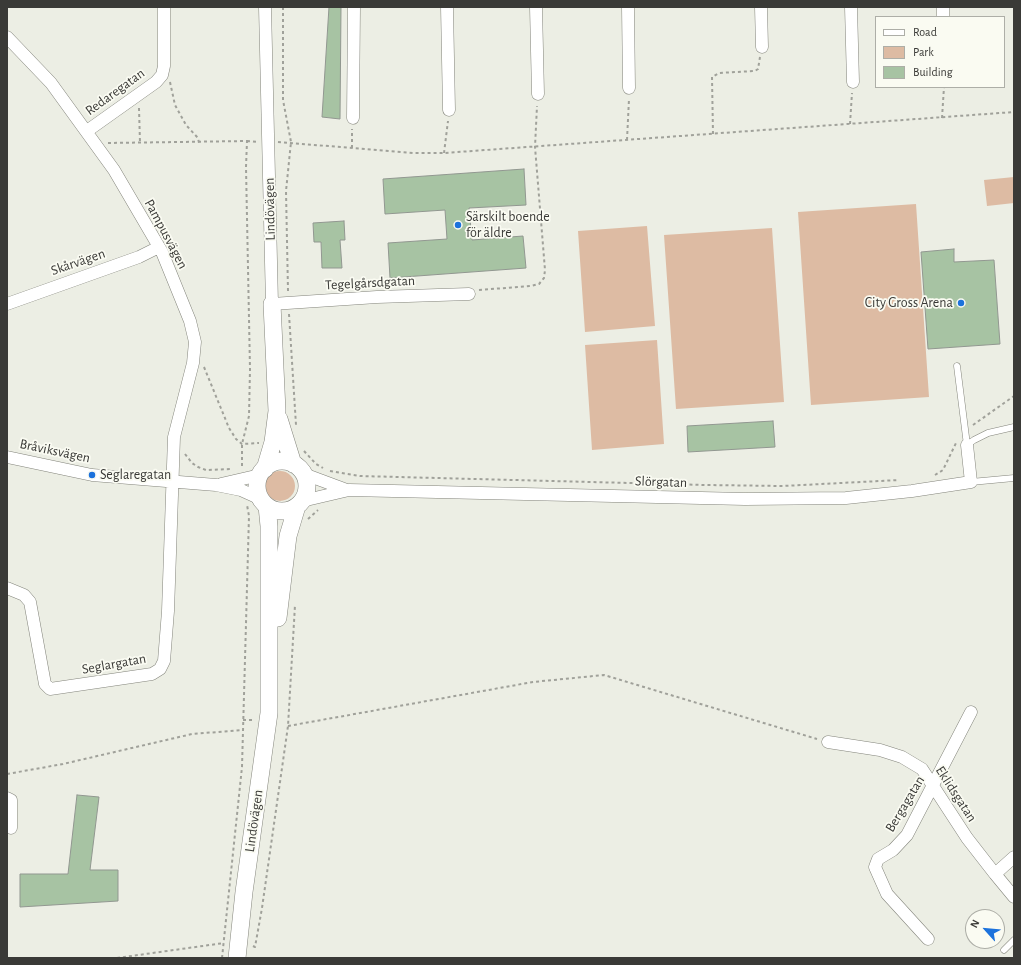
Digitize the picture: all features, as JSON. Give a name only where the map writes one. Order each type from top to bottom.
[{"type":"main road","name":"Lindövägen","points":[[262,472],[273,442],[277,411],[272,304]]},
{"type":"main road","name":"Lindövägen","points":[[277,411],[299,469]]},
{"type":"main road","points":[[279,462],[299,469],[307,488],[299,504],[282,511],[264,503],[258,492],[258,483],[262,472],[279,462]]},
{"type":"main road","name":"Lindövägen","points":[[237,958],[244,892],[268,721],[270,684],[269,526],[264,503]]},
{"type":"main road","name":"Lindövägen","points":[[270,684],[288,536],[299,504]]},
{"type":"street","name":"Redaregatan","points":[[87,131],[136,96],[162,75],[164,66],[164,7]]},
{"type":"street","name":"Lindövägen","points":[[265,7],[272,304]]},
{"type":"street","points":[[353,118],[354,7]]},
{"type":"street","points":[[447,7],[449,110]]},
{"type":"street","points":[[536,7],[538,94]]},
{"type":"street","points":[[628,7],[629,88]]},
{"type":"street","points":[[761,7],[762,48]]},
{"type":"street","points":[[852,7],[853,82]]},
{"type":"street","name":"Pampusvägen","points":[[7,36],[51,83],[114,170],[159,247],[190,321],[195,342],[193,363],[174,437],[171,482]]},
{"type":"street","name":"Skårvägen","points":[[7,304],[139,257],[159,247]]},
{"type":"street","name":"Tegelgårsdgatan","points":[[272,304],[469,294]]},
{"type":"street","points":[[965,440],[971,482]]},
{"type":"street","name":"Bråviksvägen","points":[[7,457],[92,474],[216,485],[241,490],[264,503]]},
{"type":"street","name":"Slörgatan","points":[[299,469],[349,490]]},
{"type":"street","name":"Bråviksvägen","points":[[216,485],[262,472]]},
{"type":"street","name":"Seglargatan","points":[[7,588],[24,595],[30,602],[45,684],[50,689],[152,674],[160,669],[164,661],[168,611],[171,482]]},
{"type":"street","name":"Slörgatan","points":[[299,504],[349,490],[745,500],[846,498],[912,491],[971,482]]},
{"type":"street","name":"Bergagatan","points":[[928,939],[887,894],[874,868],[878,859],[893,850],[907,835],[934,786],[971,712]]},
{"type":"street","name":"Eklidsgatan","points":[[828,742],[880,750],[902,757],[922,770],[967,838],[995,874]]},
{"type":"street","points":[[7,798],[10,800],[11,828]]},
{"type":"street","points":[[1014,856],[995,874],[1014,897]]},
{"type":"lane","points":[[957,366],[965,440],[974,440],[988,433],[1014,427]]},
{"type":"lane","name":"Slörgatan","points":[[971,482],[1014,478]]},
{"type":"lane","points":[[1004,950],[1014,940]]},
{"type":"path","points":[[282,7],[283,100],[291,142]]},
{"type":"path","points":[[713,134],[712,77],[719,73],[756,71],[758,69],[762,48]]},
{"type":"path","points":[[162,75],[169,82],[175,105],[186,125],[198,138],[199,143]]},
{"type":"path","points":[[850,124],[853,82]]},
{"type":"path","points":[[627,140],[629,88]]},
{"type":"path","points":[[942,118],[944,88]]},
{"type":"path","points":[[469,294],[474,290],[531,286],[540,284],[544,278],[545,270],[535,147],[538,94]]},
{"type":"path","points":[[136,96],[139,103],[140,143]]},
{"type":"path","points":[[444,153],[449,110]]},
{"type":"path","points":[[247,141],[291,142],[414,153],[444,153],[1014,112]]},
{"type":"path","points":[[352,148],[353,118]]},
{"type":"path","points":[[194,350],[203,366],[229,428],[236,439],[242,444],[273,442]]},
{"type":"path","points":[[930,476],[936,475],[943,470],[955,444],[965,440],[973,425],[1014,396]]},
{"type":"path","points":[[327,470],[375,477],[706,485],[783,486],[904,479]]},
{"type":"path","points":[[288,726],[532,682],[604,675],[828,742]]},
{"type":"path","points":[[7,774],[63,764],[192,734],[243,730]]},
{"type":"green space","points":[[1014,177],[1014,203],[987,206],[984,180]]},
{"type":"green space","points":[[916,204],[929,397],[811,405],[798,212]]},
{"type":"green space","points":[[647,226],[655,326],[585,332],[578,231]]},
{"type":"green space","points":[[772,228],[784,402],[676,409],[664,235]]},
{"type":"green space","points":[[657,340],[664,444],[592,450],[585,345]]},
{"type":"green space","points":[[280,471],[291,475],[295,486],[291,497],[280,501],[269,497],[265,486],[269,475]]},
{"type":"building","points":[[329,7],[341,7],[340,119],[322,117]]},
{"type":"building","name":"Särskilt boende för äldre","points":[[524,169],[526,205],[469,208],[472,240],[523,236],[526,268],[390,278],[388,243],[447,239],[445,210],[385,214],[383,179]]},
{"type":"building","points":[[344,221],[345,240],[340,240],[342,268],[322,268],[321,242],[314,242],[313,223]]},
{"type":"building","name":"City Gross Arena","points":[[954,249],[954,262],[994,260],[1000,344],[928,349],[921,252]]},
{"type":"building","points":[[773,421],[775,447],[688,452],[687,426]]},
{"type":"building","points":[[77,795],[99,797],[90,870],[118,870],[118,901],[20,907],[20,874],[68,874]]},
{"type":"place","name":"Särskilt boende för äldre","points":[[458,225]]},
{"type":"place","name":"City Gross Arena","points":[[961,303]]},
{"type":"place","name":"Seglaregatan","points":[[92,475]]}]
